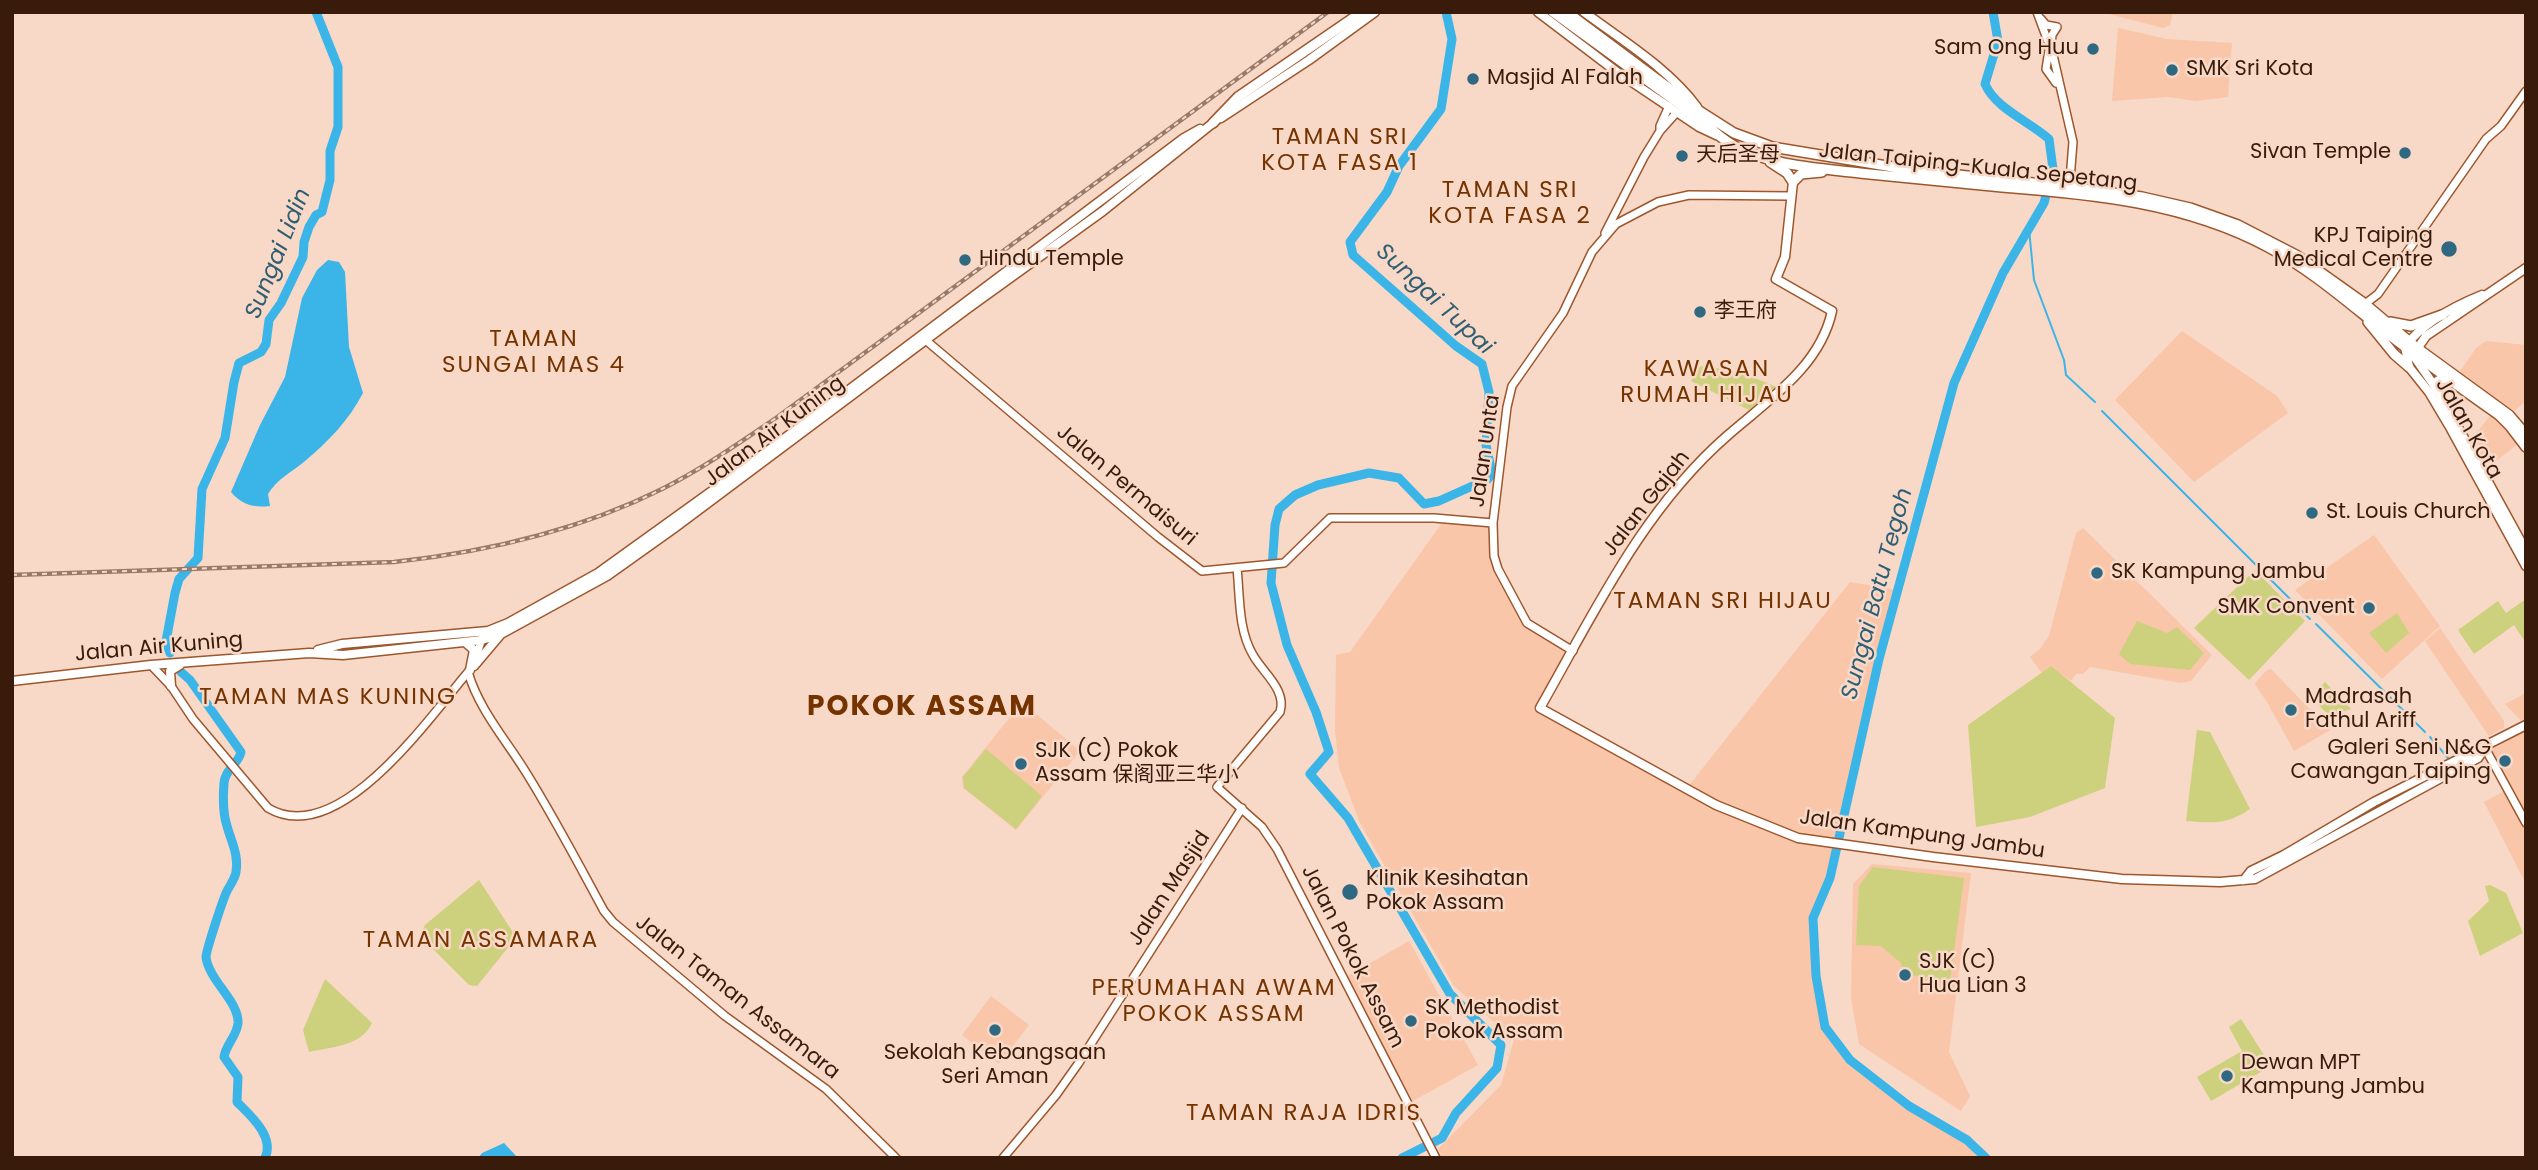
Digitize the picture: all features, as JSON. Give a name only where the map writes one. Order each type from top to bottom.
[{"type":"main road","points":[[1213,123],[1238,97],[1362,12]]},
{"type":"main road","name":"Jalan Air Kuning","points":[[12,681],[151,665],[309,653],[343,655],[465,642],[485,636],[598,573],[1103,211],[1213,123],[1309,60],[1375,12]]},
{"type":"main road","points":[[1538,12],[1617,72],[1719,137]]},
{"type":"main road","name":"Jalan Taiping-Kuala Sepetang","points":[[1553,12],[1703,121],[1719,137],[1738,148],[1774,160],[1836,170],[2066,189],[2164,201],[2238,225],[2296,255],[2388,322],[2411,347]]},
{"type":"main road","name":"Jalan Taiping-Kuala Sepetang","points":[[1567,12],[1701,112],[1734,133],[1772,147],[1911,170],[2044,187]]},
{"type":"main road","points":[[1584,12],[1684,89],[1701,112]]},
{"type":"main road","points":[[1772,147],[1778,154],[1774,160]]},
{"type":"main road","points":[[1763,157],[1783,170],[1793,181]]},
{"type":"main road","points":[[1790,195],[1793,181],[1801,174],[1836,170]]},
{"type":"main road","name":"Jalan Taiping-Kuala Sepetang","points":[[2066,189],[2163,207],[2219,225],[2287,257],[2411,347]]},
{"type":"main road","name":"Jalan Gajah","points":[[1540,708],[1620,566],[1676,489],[1693,467],[1794,377],[1809,358],[1829,323],[1832,311],[1776,279],[1785,257],[1790,195]]},
{"type":"main road","points":[[2388,322],[2411,326],[2442,315],[2488,293],[2526,268]]},
{"type":"main road","points":[[2411,347],[2476,304],[2488,293]]},
{"type":"main road","points":[[2352,303],[2394,354],[2409,367]]},
{"type":"main road","points":[[2411,347],[2442,315]]},
{"type":"main road","name":"Jalan Air Kuning","points":[[309,653],[342,644],[501,634],[607,576],[775,454],[923,338]]},
{"type":"main road","points":[[2411,347],[2445,378],[2499,415],[2526,447]]},
{"type":"main road","points":[[2411,347],[2509,415],[2526,435]]},
{"type":"main road","name":"Jalan Kota","points":[[2411,347],[2409,367],[2429,392],[2451,429],[2526,566]]},
{"type":"main road","name":"Jalan Kota","points":[[2411,347],[2526,551]]},
{"type":"main road","points":[[2438,391],[2438,381],[2445,378]]},
{"type":"main road","points":[[471,669],[501,634]]},
{"type":"main road","points":[[465,642],[474,650],[471,669]]},
{"type":"main road","points":[[171,686],[170,671],[182,663]]},
{"type":"main road","name":"Jalan Kampung Jambu","points":[[1540,708],[1716,806],[1786,834],[1814,841],[2122,879],[2220,882],[2255,879],[2286,859]]},
{"type":"main road","points":[[2286,859],[2377,801],[2526,725]]},
{"type":"main road","points":[[2286,859],[2478,758],[2485,748]]},
{"type":"street","points":[[2038,15],[2051,51]]},
{"type":"street","points":[[2038,15],[2046,25],[2057,27],[2052,35],[2046,69],[2061,93],[2073,142],[2066,189]]},
{"type":"street","points":[[2365,304],[2378,294],[2486,139],[2501,126],[2526,91]]},
{"type":"street","points":[[1604,237],[1673,109]]},
{"type":"street","name":"Jalan Unta","points":[[1573,651],[1527,624],[1494,556],[1493,523],[1507,407],[1513,386],[1563,313],[1584,267],[1616,224],[1658,202],[1689,195],[1790,195]]},
{"type":"street","points":[[1616,224],[1618,207]]},
{"type":"street","name":"Jalan Permaisuri","points":[[923,338],[1202,571],[1275,565],[1289,559],[1330,518],[1434,518],[1493,523]]},
{"type":"street","name":"Jalan Pokok Assam","points":[[1237,568],[1244,638],[1253,656],[1278,690],[1282,705],[1280,712],[1217,787],[1262,827],[1277,849],[1436,1158]]},
{"type":"street","points":[[151,665],[171,686],[193,719],[268,808],[277,813],[297,816],[323,811],[359,792],[383,771],[471,669],[485,636]]},
{"type":"street","name":"Jalan Taman Assamara","points":[[471,669],[489,717],[528,776],[604,911],[613,922],[725,1016],[826,1089],[896,1158]]},
{"type":"street","points":[[2485,748],[2526,823]]},
{"type":"street","name":"Jalan Masjid","points":[[1003,1158],[1078,1065],[1242,808]]},
{"type":"street","points":[[1235,819],[1253,818]]},
{"type":"shaded area","points":[[2101,12],[2173,12],[2170,25],[2163,28]]},
{"type":"shaded area","name":"SMK Sri Kota","points":[[2118,28],[2167,39],[2232,43],[2228,97],[2196,101],[2168,97],[2112,101]]},
{"type":"shaded area","points":[[2182,331],[2277,396],[2288,413],[2194,482],[2115,400]]},
{"type":"shaded area","points":[[2486,341],[2526,345],[2526,401],[2514,411],[2459,373],[2476,348]]},
{"type":"shaded area","points":[[2492,413],[2519,443],[2486,469],[2471,440]]},
{"type":"shaded area","points":[[1442,523],[1489,526],[1490,552],[1521,620],[1566,649],[1541,707],[1687,788],[1850,582],[1898,590],[1816,916],[1824,1029],[1847,1060],[1986,1158],[1443,1158],[1438,1149],[1501,1085],[1514,1040],[1454,986],[1360,823],[1339,768],[1335,730],[1336,655],[1350,652]]},
{"type":"shaded area","name":"SK Kampung Jambu","points":[[2083,528],[2212,655],[2191,681],[2181,683],[2090,667],[2083,674],[2076,674],[2071,681],[2051,667],[2042,673],[2030,657],[2049,636],[2076,533]]},
{"type":"shaded area","name":"SMK Convent","points":[[2374,535],[2440,626],[2382,679],[2295,590]]},
{"type":"shaded area","points":[[2440,628],[2504,721],[2504,728],[2489,736],[2425,641]]},
{"type":"shaded area","name":"Madrasah Fathul Ariff","points":[[2271,669],[2330,730],[2294,751],[2255,683]]},
{"type":"shaded area","points":[[2526,693],[2526,726],[2505,704]]},
{"type":"shaded area","name":"SJK (C) Pokok Assam 保阁亚三华小","points":[[1022,702],[1080,751],[1016,830],[963,788],[962,777]]},
{"type":"shaded area","points":[[2526,728],[2526,884],[2484,802],[2510,788],[2491,750]]},
{"type":"shaded area","name":"SJK (C) Hua Lian 3","points":[[1872,864],[1971,873],[1949,1052],[1970,1096],[1961,1111],[1859,1044],[1851,998],[1853,884]]},
{"type":"shaded area","name":"SK Methodist Pokok Assam","points":[[1409,941],[1478,1065],[1413,1101],[1344,978]]},
{"type":"shaded area","name":"Sekolah Kebangsaan Seri Aman","points":[[991,996],[1029,1025],[999,1064],[962,1035]]},
{"type":"green space","points":[[1699,367],[1741,374],[1776,387],[1749,410],[1691,381]]},
{"type":"green space","points":[[2255,570],[2305,621],[2249,680],[2194,628]]},
{"type":"green space","points":[[2526,599],[2526,643],[2514,625],[2474,654],[2458,630],[2498,601],[2506,613]]},
{"type":"green space","points":[[2397,613],[2409,633],[2386,653],[2369,633]]},
{"type":"green space","points":[[2137,621],[2167,633],[2177,627],[2204,653],[2190,670],[2130,664],[2119,654]]},
{"type":"green space","points":[[2051,666],[2115,718],[2105,788],[2030,817],[1976,827],[1968,725]]},
{"type":"green space","points":[[2325,682],[2351,709],[2330,716],[2310,697]]},
{"type":"green space","points":[[2197,730],[2210,732],[2250,809],[2234,818],[2212,822],[2186,821]]},
{"type":"green space","points":[[986,749],[1042,796],[1016,829],[964,788],[963,777]]},
{"type":"green space","points":[[1873,867],[1964,878],[1950,981],[1903,974],[1901,963],[1881,946],[1856,945],[1859,886]]},
{"type":"green space","points":[[479,880],[514,934],[514,940],[477,986],[469,985],[433,949],[416,944],[425,925]]},
{"type":"green space","points":[[2490,885],[2506,893],[2523,933],[2480,956],[2468,921],[2489,901],[2485,886]]},
{"type":"green space","points":[[325,979],[372,1023],[361,1037],[353,1041],[309,1052],[303,1030]]},
{"type":"green space","points":[[2241,1019],[2271,1066],[2211,1101],[2197,1077],[2242,1051],[2229,1027]]},
{"type":"water","points":[[328,260],[339,262],[345,272],[349,347],[363,393],[330,438],[272,489],[268,494],[270,506],[249,505],[231,492],[260,425],[285,377],[302,298],[317,270]]},
{"type":"water","points":[[504,1143],[518,1158],[478,1158],[482,1153]]},
{"type":"waterway","name":"Sungai Lidin","points":[[170,653],[166,641],[175,593],[179,579],[198,558],[202,489],[225,438],[239,363],[261,352],[266,344],[269,320],[281,303],[303,257],[309,227],[316,215],[322,212],[330,180],[330,151],[338,127],[338,67],[316,12]]},
{"type":"waterway","name":"Sungai Tupai","points":[[1402,1158],[1442,1138],[1456,1113],[1497,1068],[1501,1045],[1450,994],[1348,818],[1310,774],[1329,752],[1316,712],[1287,645],[1271,583],[1275,525],[1279,509],[1295,495],[1318,485],[1369,473],[1399,478],[1424,504],[1439,501],[1488,479],[1492,473],[1486,445],[1489,392],[1482,364],[1456,346],[1353,255],[1350,242],[1387,192],[1399,166],[1441,109],[1452,39],[1446,12]]},
{"type":"waterway","name":"Sungai Batu Tegoh","points":[[1986,1158],[1967,1140],[1909,1106],[1850,1060],[1825,1027],[1816,976],[1813,918],[1830,878],[1879,659],[1954,383],[2003,273],[2044,203],[2053,169],[2049,139],[2005,108],[1985,84],[1998,41],[1993,12]]},
{"type":"waterway","points":[[2029,229],[2034,280],[2064,360],[2066,375],[2095,402]]},
{"type":"waterway","points":[[2102,411],[2310,619]]},
{"type":"waterway","points":[[2316,624],[2425,732]]},
{"type":"waterway","name":"Sungai Lidin","points":[[181,672],[190,680],[241,752],[225,778],[224,788],[225,816],[236,854],[236,872],[222,904],[206,957],[212,974],[237,1015],[237,1028],[224,1057],[238,1077],[237,1102],[255,1120],[267,1142],[265,1158]]},
{"type":"waterway","points":[[2430,737],[2448,758]]},
{"type":"railway","points":[[12,575],[394,562],[531,538],[630,504],[691,473],[776,418],[1328,12]]},
{"type":"place","name":"Sam Ong Huu","points":[[2093,49]]},
{"type":"place","name":"SMK Sri Kota","points":[[2172,70]]},
{"type":"place","name":"Masjid Al Falah","points":[[1473,79]]},
{"type":"place","name":"Sivan Temple","points":[[2405,153]]},
{"type":"place","name":"天后圣母","points":[[1682,156]]},
{"type":"place","name":"KPJ Taiping Medical Centre","points":[[2449,249]]},
{"type":"place","name":"Hindu Temple","points":[[965,260]]},
{"type":"place","name":"李王府","points":[[1700,312]]},
{"type":"place","name":"St. Louis Church","points":[[2312,513]]},
{"type":"place","name":"SK Kampung Jambu","points":[[2097,573]]},
{"type":"place","name":"SMK Convent","points":[[2369,608]]},
{"type":"place","name":"Madrasah Fathul Ariff","points":[[2291,710]]},
{"type":"place","name":"Galeri Seni N&G Cawangan Taiping","points":[[2505,761]]},
{"type":"place","name":"SJK (C) Pokok Assam 保阁亚三华小","points":[[1021,764]]},
{"type":"place","name":"Klinik Kesihatan Pokok Assam","points":[[1350,892]]},
{"type":"place","name":"SJK (C) Hua Lian 3","points":[[1905,975]]},
{"type":"place","name":"SK Methodist Pokok Assam","points":[[1411,1021]]},
{"type":"place","name":"Sekolah Kebangsaan Seri Aman","points":[[995,1030]]},
{"type":"place","name":"Dewan MPT Kampung Jambu","points":[[2227,1076]]},
{"type":"district","name":"TAMAN SRI KOTA FASA 1","points":[[1340,151]]},
{"type":"district","name":"TAMAN SRI KOTA FASA 2","points":[[1510,204]]},
{"type":"district","name":"TAMAN SUNGAI MAS 4","points":[[534,353]]},
{"type":"district","name":"KAWASAN RUMAH HIJAU","points":[[1707,383]]},
{"type":"district","name":"TAMAN SRI HIJAU","points":[[1723,602]]},
{"type":"district","name":"TAMAN MAS KUNING","points":[[328,698]]},
{"type":"district","name":"POKOK ASSAM","points":[[922,708]]},
{"type":"district","name":"TAMAN ASSAMARA","points":[[481,941]]},
{"type":"district","name":"PERUMAHAN AWAM POKOK ASSAM","points":[[1214,1002]]},
{"type":"district","name":"TAMAN RAJA IDRIS","points":[[1304,1114]]}]
